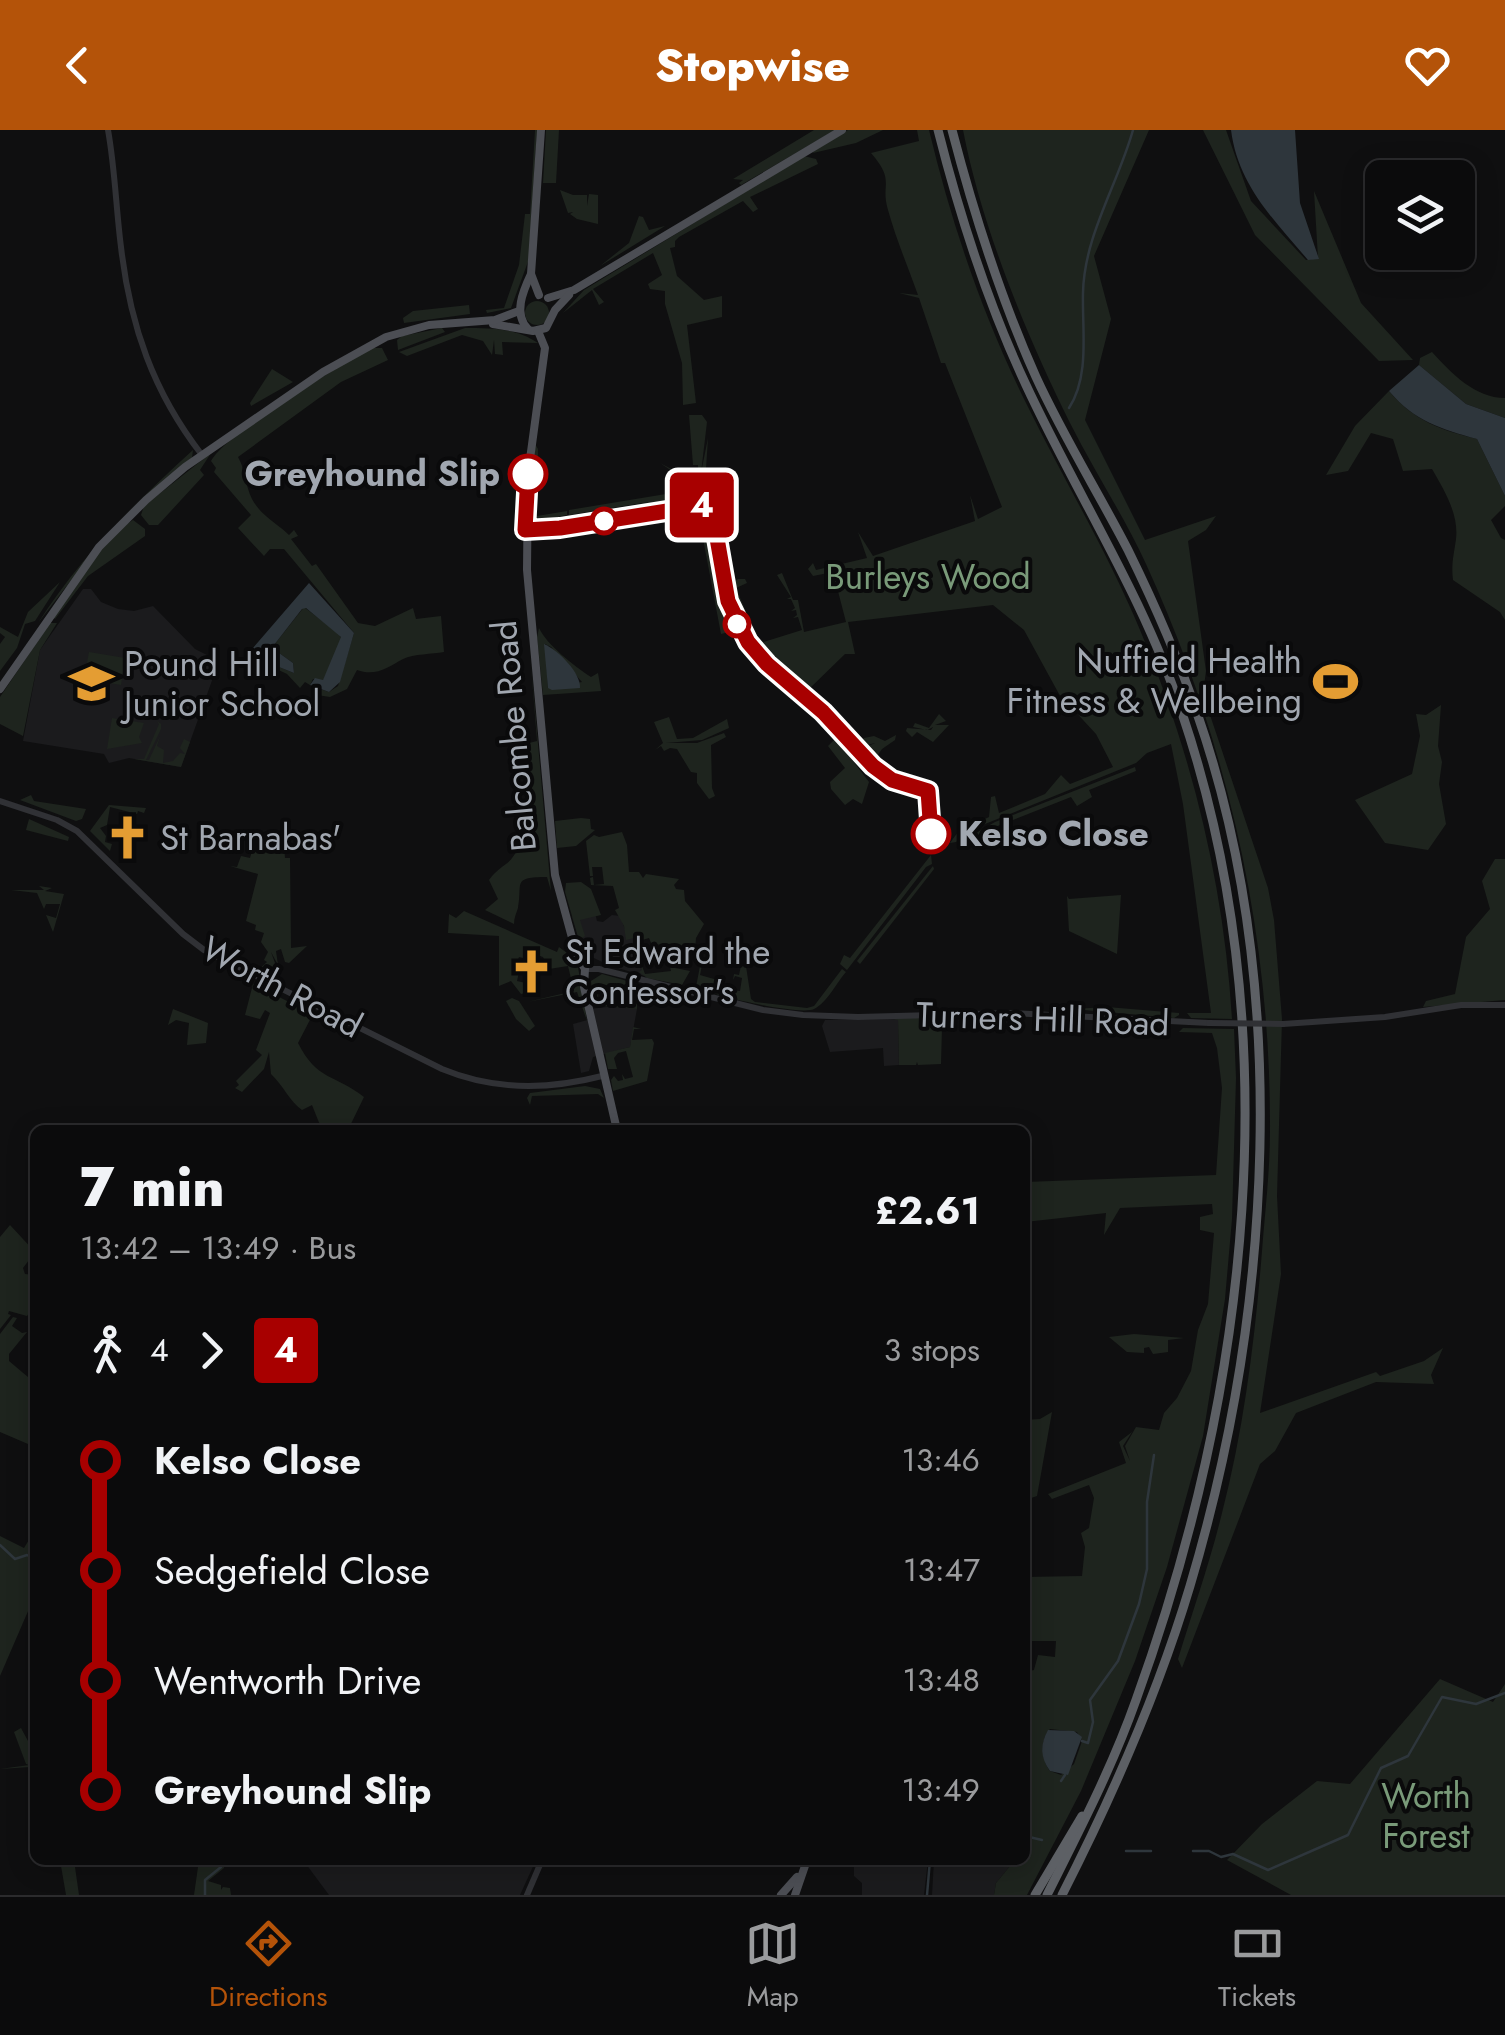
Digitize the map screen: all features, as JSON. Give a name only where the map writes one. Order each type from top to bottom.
[{"type":"highway","points":[[938,130],[954,195],[990,300],[1026,386],[1139,606],[1182,712],[1222,867],[1244,1036],[1240,1230],[1218,1404],[1194,1518],[1135,1704],[1096,1798],[1047,1895]]},
{"type":"highway","points":[[952,130],[1000,290],[1037,379],[1128,550],[1198,715],[1242,893],[1258,1032],[1258,1156],[1249,1292],[1211,1510],[1190,1587],[1144,1719],[1062,1895]]},
{"type":"highway","points":[[1035,1895],[1073,1828],[1096,1798]]},
{"type":"main road","points":[[541,130],[531,274],[520,307],[521,322],[533,330],[546,348]]},
{"type":"main road","points":[[0,689],[99,547],[146,500],[202,455],[354,352],[419,327],[503,318],[529,297],[574,290],[842,130]]},
{"type":"main road","points":[[531,274],[554,313]]},
{"type":"main road","points":[[479,322],[533,330],[550,325],[554,313],[574,290]]},
{"type":"main road","name":"Balcombe Road","points":[[550,325],[528,474],[526,570],[555,875],[577,956],[585,969],[584,987],[616,1125]]},
{"type":"main road","points":[[794,1895],[804,1865]]},
{"type":"main road","points":[[781,1895],[800,1874]]},
{"type":"street","points":[[108,130],[122,252],[144,353],[156,386],[202,455]]},
{"type":"street","name":"Worth Road","points":[[0,801],[57,820],[84,836],[204,950],[442,1069],[487,1083],[521,1087],[602,1076]]},
{"type":"street","name":"Turners Hill Road","points":[[585,969],[599,969],[782,1013],[840,1017],[1041,1014],[1209,1024],[1283,1024],[1370,1019],[1461,1005],[1505,1005]]},
{"type":"street","points":[[527,1895],[540,1865]]},
{"type":"shaded area","points":[[1231,130],[1295,130],[1300,203],[1319,259],[1308,260],[1259,201],[1241,168]]},
{"type":"shaded area","points":[[1419,365],[1466,404],[1505,418],[1505,496],[1477,439],[1429,422],[1408,410],[1389,391]]},
{"type":"shaded area","points":[[309,583],[354,633],[340,682],[329,692],[310,685],[315,678],[323,680],[341,637],[306,608],[274,645],[293,663],[294,673],[264,661],[253,648]]},
{"type":"shaded area","name":"Pound Hill Junior School","points":[[83,589],[91,589],[101,602],[118,609],[134,611],[153,606],[195,649],[219,661],[181,767],[129,758],[109,763],[104,754],[23,741],[40,650]]},
{"type":"shaded area","points":[[544,644],[568,663],[580,688],[548,688]]},
{"type":"shaded area","points":[[595,913],[597,921],[603,922],[612,915],[620,916],[634,938],[645,976],[583,953],[572,917]]},
{"type":"shaded area","points":[[589,1009],[637,1009],[630,1047],[593,1057],[589,1071],[581,1073],[573,1024],[591,1019]]},
{"type":"shaded area","points":[[898,1019],[899,1065],[884,1066],[883,1048],[830,1052],[822,1026],[825,1020]]},
{"type":"shaded area","points":[[1048,1730],[1074,1731],[1082,1737],[1068,1775],[1050,1771],[1044,1761],[1042,1746]]},
{"type":"shaded area","points":[[307,1865],[534,1865],[520,1895],[329,1895]]},
{"type":"shaded area","points":[[854,1865],[927,1865],[924,1895],[862,1895],[862,1883],[854,1876]]},
{"type":"shaded area","points":[[934,1865],[1011,1865],[996,1883],[994,1895],[932,1895]]},
{"type":"green space","points":[[535,130],[529,259],[511,308],[487,313],[486,310],[504,308],[519,265],[525,214],[530,214]]},
{"type":"green space","points":[[546,130],[559,130],[556,183],[543,183]]},
{"type":"green space","points":[[814,130],[835,130],[741,185],[743,180],[733,179]]},
{"type":"green space","points":[[848,130],[883,130],[856,143],[813,153],[815,149]]},
{"type":"green space","name":"Burleys Wood","points":[[917,130],[929,130],[971,272],[1012,374],[1114,573],[1159,677],[1203,821],[1222,919],[1232,1019],[1191,1018],[1187,1013],[1211,1013],[1183,804],[1171,744],[1147,753],[1136,763],[975,828],[950,843],[958,832],[989,817],[991,797],[995,796],[999,813],[1045,794],[1061,775],[1070,784],[1113,767],[1096,734],[1059,694],[1024,630],[993,605],[848,622],[855,654],[845,654],[808,690],[781,672],[754,645],[802,630],[798,617],[793,618],[797,615],[796,610],[791,611],[795,608],[791,599],[787,599],[791,597],[777,575],[782,573],[793,600],[798,600],[804,632],[846,622],[833,572],[813,576],[808,569],[813,563],[816,570],[867,558],[858,532],[873,556],[975,521],[970,495],[978,519],[1002,507],[945,363],[941,363],[919,298],[899,293],[918,295],[888,210],[883,170],[871,153],[919,141]]},
{"type":"green space","points":[[963,130],[1149,130],[1094,256],[1111,319],[1085,420],[1145,540],[1216,516],[1206,530],[1188,541],[1206,671],[1203,694],[1268,888],[1282,1019],[1277,1196],[1281,1274],[1260,1413],[1376,1372],[1380,1376],[1424,1361],[1443,1348],[1431,1375],[1434,1384],[1376,1382],[1296,1413],[1275,1451],[1260,1464],[1182,1668],[1178,1659],[1237,1449],[1259,1284],[1270,1131],[1263,985],[1253,912],[1222,771],[1175,632],[1137,546],[1037,353],[994,242]]},
{"type":"green space","points":[[1203,130],[1226,130],[1251,201],[1306,260],[1318,258],[1314,191],[1361,303],[1413,360],[1379,361],[1255,235]]},
{"type":"green space","points":[[804,156],[816,159],[818,164],[750,197],[758,209],[753,212],[743,201],[679,237],[675,247],[670,248],[677,276],[704,300],[722,296],[722,317],[687,325],[696,403],[683,405],[682,363],[665,291],[650,289],[648,284],[662,275],[653,253],[593,289],[604,302],[599,305],[592,290],[563,313],[584,290]]},
{"type":"green space","points":[[560,190],[587,195],[587,206],[589,194],[598,195],[598,224],[568,213]]},
{"type":"green space","points":[[639,216],[649,230],[665,226],[600,266],[629,243]]},
{"type":"green space","points":[[537,301],[549,313],[537,325],[525,313]]},
{"type":"green space","points":[[469,305],[470,314],[404,323],[403,318],[413,311]]},
{"type":"green space","points":[[442,328],[445,332],[398,350],[397,340],[402,336]]},
{"type":"green space","points":[[465,328],[512,332],[538,343],[502,342],[503,355],[495,354],[494,340],[492,355],[483,341],[462,335],[407,356],[399,352]]},
{"type":"green space","points":[[373,348],[382,348],[388,360],[341,382],[238,457],[255,505],[289,535],[294,530],[298,536],[291,539],[312,566],[316,564],[358,623],[375,626],[413,608],[416,619],[441,616],[444,652],[407,657],[376,672],[357,670],[347,689],[330,697],[317,695],[312,686],[329,692],[338,686],[354,633],[284,549],[270,549],[264,556],[238,528],[251,515],[214,472],[211,461],[260,417]]},
{"type":"green space","points":[[1432,352],[1474,389],[1505,398],[1505,418],[1466,404],[1419,365],[1420,358]]},
{"type":"green space","points":[[272,369],[293,382],[251,406],[250,403]]},
{"type":"green space","points":[[1389,391],[1429,423],[1477,439],[1505,496],[1505,506],[1491,520],[1505,540],[1505,620],[1500,612],[1453,580],[1455,520],[1432,469],[1403,471],[1393,439],[1371,433],[1348,471],[1326,475],[1355,426]]},
{"type":"green space","points":[[689,415],[702,415],[707,422],[701,473],[708,438],[704,500],[700,502],[701,478],[697,503],[606,518],[603,511],[655,501],[569,515],[569,510],[672,493],[672,471],[660,463],[675,471],[676,486],[682,486],[683,491],[698,485]]},
{"type":"green space","points":[[535,444],[537,516],[567,511],[567,515],[544,520],[601,511],[600,518],[555,526],[531,519]]},
{"type":"green space","points":[[193,450],[192,458],[104,538]]},
{"type":"green space","points":[[211,453],[200,470],[204,475],[158,525],[149,525],[141,515],[144,506]]},
{"type":"green space","points":[[698,512],[705,512],[710,520],[722,592],[745,656],[733,631],[721,634]]},
{"type":"green space","points":[[133,520],[145,529],[145,536],[88,576],[55,619],[88,564]]},
{"type":"green space","points":[[102,540],[38,623],[72,575]]},
{"type":"green space","points":[[738,579],[747,583],[736,588],[756,636],[752,638],[732,607],[730,585]]},
{"type":"green space","points":[[60,582],[35,621],[25,624],[17,648],[0,671],[0,644],[5,637],[0,627],[18,637],[28,612]]},
{"type":"green space","points":[[304,607],[342,639],[323,681],[313,679],[310,685],[305,682],[300,688],[287,674],[264,663],[252,648],[264,661],[294,673],[293,663],[274,645]]},
{"type":"green space","points":[[50,623],[57,623],[40,650],[23,736],[0,724],[0,697]]},
{"type":"green space","points":[[539,628],[576,667],[591,677],[598,673],[601,691],[543,695]],"holes":[[[545,644],[582,682],[548,688]]]},
{"type":"green space","points":[[89,652],[125,658],[121,685],[84,679]]},
{"type":"green space","points":[[530,653],[551,891],[547,877],[523,880],[514,924],[485,910],[498,899],[489,880],[513,857],[520,844],[532,840],[529,743],[537,741]]},
{"type":"green space","points":[[1441,705],[1439,784],[1446,824],[1428,850],[1385,843],[1355,800],[1412,774],[1420,736],[1416,714],[1426,715]]},
{"type":"green space","points":[[939,714],[946,721],[935,725],[949,725],[933,742],[917,732],[912,737],[906,731],[924,729],[913,727],[915,723],[929,728]]},
{"type":"green space","points":[[669,717],[677,739],[693,738],[727,719],[729,728],[702,740],[666,743],[697,743],[724,733],[726,737],[711,745],[715,796],[709,799],[697,783],[697,773],[691,772],[677,749],[664,751],[661,746],[655,750],[663,743],[654,722]]},
{"type":"green space","points":[[112,718],[144,723],[139,737],[142,743],[107,749]]},
{"type":"green space","points":[[157,721],[161,729],[146,760],[160,736],[157,746],[164,750],[163,763],[185,754],[180,748],[184,739],[190,742],[181,767],[134,759],[144,759]]},
{"type":"green space","points":[[896,735],[875,759],[866,747],[875,743],[861,743],[864,738],[874,736],[885,741]]},
{"type":"green space","points":[[834,740],[869,782],[862,804],[853,799],[845,805],[831,789],[830,782],[845,768],[828,746]]},
{"type":"green space","points":[[1135,767],[1136,771],[1089,790],[1092,797],[1077,806],[1071,797],[990,829],[986,837],[960,842],[995,822]]},
{"type":"green space","points":[[31,795],[34,801],[86,809],[82,819],[76,821],[20,800]]},
{"type":"green space","points":[[109,805],[146,808],[144,813],[137,814],[110,807],[107,825],[100,828],[105,842],[112,844],[110,851],[90,831]]},
{"type":"green space","points":[[29,819],[69,837],[68,841],[26,830]]},
{"type":"green space","points":[[590,819],[591,829],[595,830],[576,846],[557,848],[555,821]]},
{"type":"green space","points":[[258,830],[289,841],[284,844],[285,858],[290,858],[291,948],[307,946],[289,963],[281,949],[276,951],[278,965],[271,952],[279,974],[276,979],[258,970],[267,962],[264,960],[268,952],[261,942],[264,933],[246,921],[258,874],[230,866],[237,867],[241,856],[250,858]]},
{"type":"green space","points":[[622,832],[629,872],[639,872],[643,878],[646,874],[679,879],[674,885],[676,889],[684,890],[685,901],[704,924],[696,938],[695,952],[665,944],[652,945],[649,938],[626,940],[615,910],[619,908],[613,886],[591,885],[593,877],[594,885],[604,884],[602,867],[592,867],[590,876],[586,841],[594,835]]},
{"type":"green space","points":[[931,855],[932,864],[847,970],[840,964],[844,955],[850,958]]},
{"type":"green space","points":[[1495,859],[1505,859],[1505,1000],[1423,1007],[1426,1001],[1455,994],[1466,937],[1490,909],[1482,881]]},
{"type":"green space","points":[[933,866],[934,869],[860,964],[857,961]]},
{"type":"green space","points":[[581,882],[591,889],[601,915],[580,920],[585,936],[579,940],[565,892],[566,883]]},
{"type":"green space","points":[[39,886],[64,894],[53,932],[46,915],[56,918],[60,904],[46,904],[44,909],[37,893],[11,890],[44,890]]},
{"type":"green space","points":[[1121,895],[1117,954],[1069,931],[1067,896],[1069,899]]},
{"type":"green space","points":[[464,911],[557,952],[559,947],[567,953],[571,951],[578,967],[587,1021],[577,992],[527,1002],[574,991],[568,966],[549,969],[543,957],[519,957],[517,981],[539,986],[537,990],[521,994],[511,981],[499,986],[499,936],[448,933],[449,914],[456,918]]},
{"type":"green space","points":[[739,943],[748,945],[749,952],[744,953],[751,999],[755,1002],[814,1006],[842,969],[846,972],[823,1002],[814,1009],[805,1010],[755,1004],[696,987],[702,965],[700,975],[721,981],[720,989],[740,991],[742,978],[735,976],[733,980],[734,974],[739,975],[742,961],[738,960]]},
{"type":"green space","points":[[638,956],[645,974],[671,971],[670,967],[690,971],[682,985],[647,978],[639,972],[642,970]]},
{"type":"green space","points":[[602,974],[638,984],[640,989],[639,994],[597,984],[598,999],[613,997],[613,1003],[632,1002],[633,994],[637,996],[637,1009],[593,1002],[591,981]]},
{"type":"green space","points":[[253,984],[313,1014],[298,1043],[320,1071],[364,1097],[350,1125],[320,1125],[312,1105],[302,1110],[298,1107],[271,1074],[269,1052],[264,1069],[242,1092],[235,1088],[239,1085],[236,1081],[262,1055],[256,1050],[270,1013],[265,1010],[260,1019],[245,1015]]},
{"type":"green space","points":[[506,1001],[519,1001],[535,1026],[529,1031],[516,1019]]},
{"type":"green space","points":[[1107,1007],[1179,1015],[1174,1018],[1073,1009]]},
{"type":"green space","points":[[173,1009],[208,1023],[206,1043],[187,1045],[189,1023],[176,1020],[168,1025]]},
{"type":"green space","points":[[936,1017],[936,1027],[942,1028],[941,1064],[899,1065],[898,1020],[889,1018]]},
{"type":"green space","points":[[633,1027],[641,1029],[634,1029],[632,1040],[652,1039],[654,1043],[647,1081],[613,1091],[614,1076],[618,1081],[623,1080],[622,1074],[625,1079],[633,1077],[626,1051],[614,1058],[617,1069],[608,1069],[605,1053],[630,1047]]},
{"type":"green space","points":[[1183,1028],[1234,1029],[1232,1219],[1225,1299],[1203,1436],[1167,1567],[1135,1661],[1081,1791],[1027,1895],[994,1895],[996,1883],[1011,1865],[1030,1865],[1030,1671],[1034,1670],[1038,1655],[1055,1657],[1056,1641],[1030,1641],[1030,1577],[1082,1576],[1085,1547],[1081,1533],[1089,1528],[1094,1498],[1089,1485],[1052,1499],[1048,1494],[1126,1463],[1119,1442],[1132,1432],[1123,1446],[1130,1461],[1125,1446],[1136,1427],[1159,1430],[1164,1413],[1191,1371],[1198,1330],[1208,1304],[1214,1233],[1200,1230],[1200,1217],[1213,1214],[1212,1204],[1120,1208],[1104,1235],[1106,1213],[1030,1221],[1030,1182],[1216,1175],[1222,1088],[1212,1033],[1179,1032]],"holes":[[[1050,1729],[1077,1732],[1082,1741],[1074,1764],[1061,1775],[1050,1771],[1043,1749]]]},
{"type":"green space","points":[[585,1086],[600,1089],[604,1098],[598,1094],[532,1096],[530,1105],[527,1098],[530,1093]]},
{"type":"green space","points":[[10,1225],[30,1247],[30,1259],[23,1268],[25,1274],[30,1274],[30,1312],[27,1316],[9,1311],[11,1315],[0,1329],[0,1237]]},
{"type":"green space","points":[[13,1317],[17,1318],[12,1326],[27,1332],[9,1354],[9,1361],[30,1379],[30,1445],[0,1432],[0,1334]]},
{"type":"green space","points":[[1134,1334],[1184,1338],[1168,1340],[1168,1352],[1153,1354],[1149,1347],[1144,1348],[1144,1353],[1127,1352],[1109,1337]]},
{"type":"green space","points":[[1052,1412],[1037,1496],[1030,1498],[1030,1420]]},
{"type":"green space","points":[[0,1536],[24,1548],[30,1538],[30,1607],[0,1676]]},
{"type":"green space","name":"Worth Forest","points":[[1440,1679],[1493,1702],[1505,1684],[1505,1895],[1291,1895],[1227,1860],[1262,1824],[1317,1781],[1350,1784]]},
{"type":"green space","points":[[21,1728],[30,1745],[30,1767],[0,1769],[29,1765],[14,1732]]},
{"type":"green space","points":[[61,1865],[75,1865],[79,1895],[66,1895]]},
{"type":"green space","points":[[198,1865],[224,1865],[208,1881],[221,1885],[221,1890],[230,1888],[231,1895],[194,1895]]},
{"type":"waterway","points":[[1069,408],[1082,367],[1083,293],[1089,251],[1133,130]]},
{"type":"waterway","points":[[1082,1741],[1088,1743],[1093,1722],[1090,1700],[1118,1661],[1139,1604],[1147,1569],[1147,1502],[1154,1455]]},
{"type":"waterway","points":[[0,1545],[15,1559],[30,1556]]},
{"type":"waterway","points":[[1193,1851],[1209,1851],[1221,1857],[1233,1854],[1268,1870],[1348,1835],[1381,1768],[1408,1756],[1442,1697],[1476,1704],[1505,1693]]},
{"type":"waterway","points":[[1061,1781],[1065,1775]]},
{"type":"waterway","points":[[1030,1837],[1042,1840]]},
{"type":"waterway","points":[[1126,1851],[1151,1851]]},
{"type":"waterway","points":[[205,1895],[205,1880],[221,1865]]},
{"type":"waterway","points":[[927,1895],[930,1865]]},
{"type":"bus line","name":"4","points":[[528,474],[525,530],[711,504],[728,601],[754,652],[810,699],[873,766],[892,780],[928,791],[931,834]]},
{"type":"place","name":"Greyhound Slip","points":[[528,474]]},
{"type":"place","name":"Nuffield Health Fitness & Wellbeing","points":[[1335,681]]},
{"type":"place","name":"Pound Hill Junior School","points":[[91,684]]},
{"type":"place","name":"Kelso Close","points":[[931,834]]},
{"type":"place","name":"St Barnabas'","points":[[127,838]]},
{"type":"place","name":"St Edward the Confessor's","points":[[532,972]]}]
